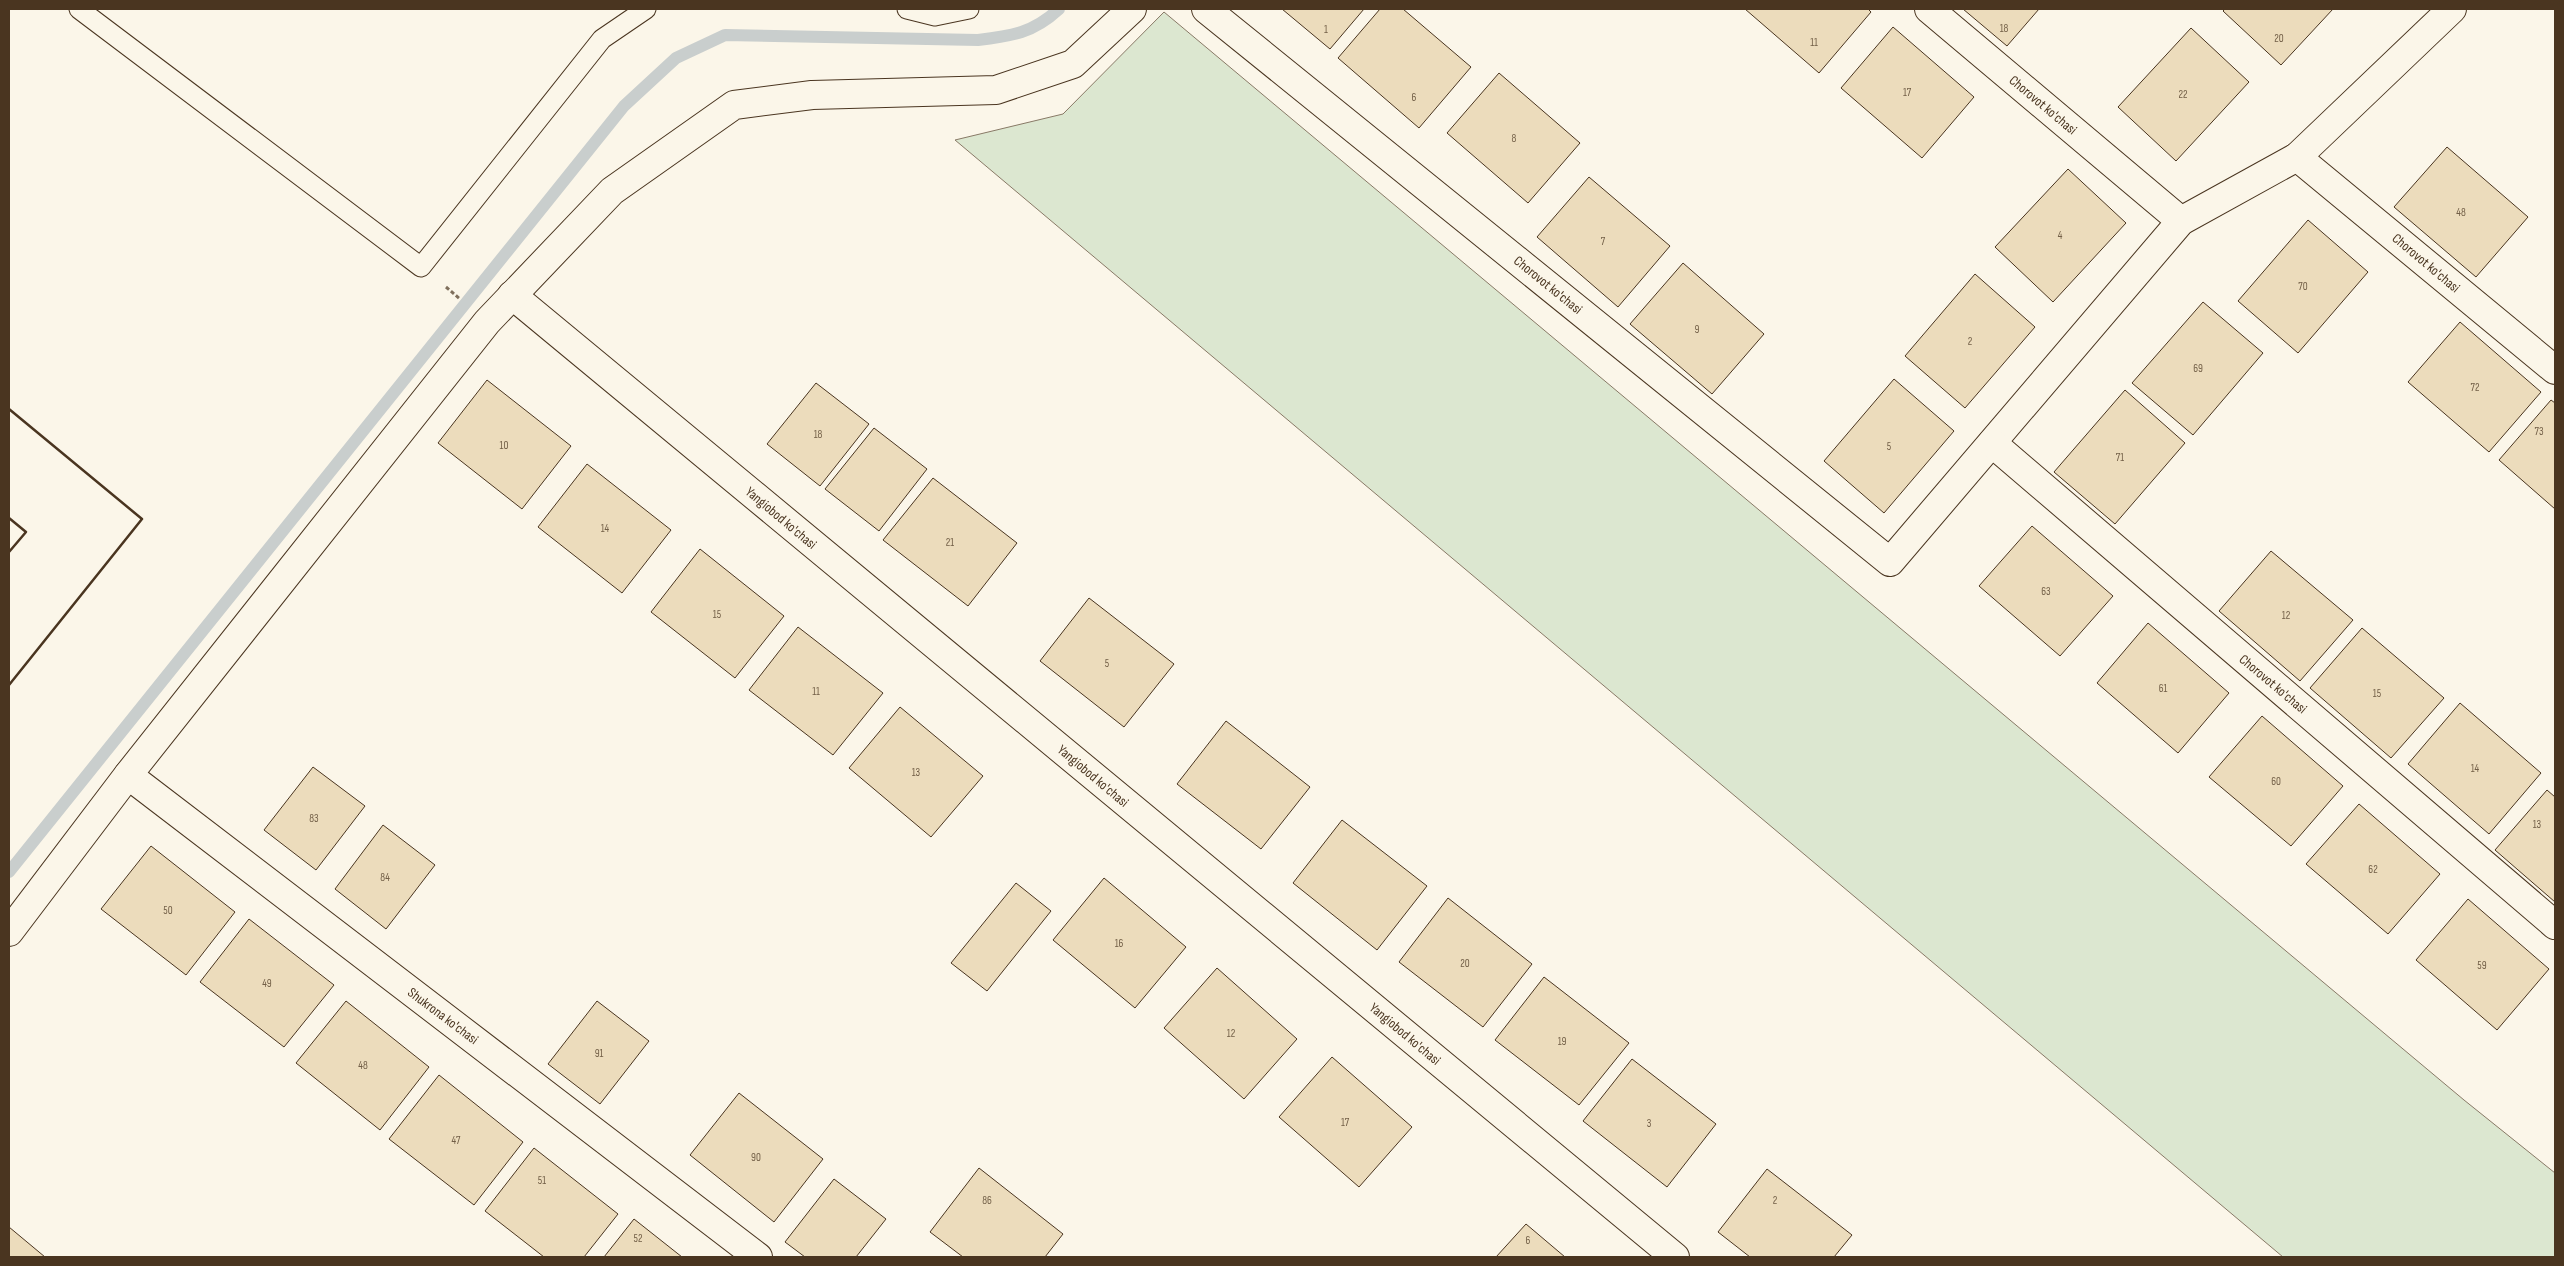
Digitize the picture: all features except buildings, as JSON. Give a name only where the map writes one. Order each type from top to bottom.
[{"type":"street","points":[[9,932],[128,775],[487,322],[612,191],[734,105],[812,95],[996,90],[1073,64],[1132,9]]},
{"type":"street","name":"Chorovot ko'chasi","points":[[1206,9],[1890,562],[1992,443],[2555,925]]},
{"type":"street","name":"Chorovot ko'chasi","points":[[1929,9],[2181,220]]},
{"type":"street","points":[[1992,443],[2181,220],[2297,157],[2452,9]]},
{"type":"street","name":"Chorovot ko'chasi","points":[[2297,157],[2555,370]]},
{"type":"street","name":"Yangiobod ko'chasi","points":[[512,295],[1674,1257]]},
{"type":"street","name":"Shukrona ko'chasi","points":[[128,775],[758,1257]]},
{"type":"lane","points":[[78,9],[422,267],[602,39],[646,9]]},
{"type":"lane","points":[[908,9],[935,16],[969,9]]},
{"type":"path","points":[[422,267],[487,322]]},
{"type":"green space","points":[[1164,12],[2464,1100],[2555,1173],[2555,1257],[2283,1257],[955,140],[1063,114]]},
{"type":"waterway","points":[[9,872],[624,106],[676,58],[725,35],[990,39],[1012,35],[1031,28],[1059,9]]},
{"type":"wall","points":[[9,409],[142,519],[9,685]]},
{"type":"wall","points":[[9,518],[26,532],[9,552]]}]
